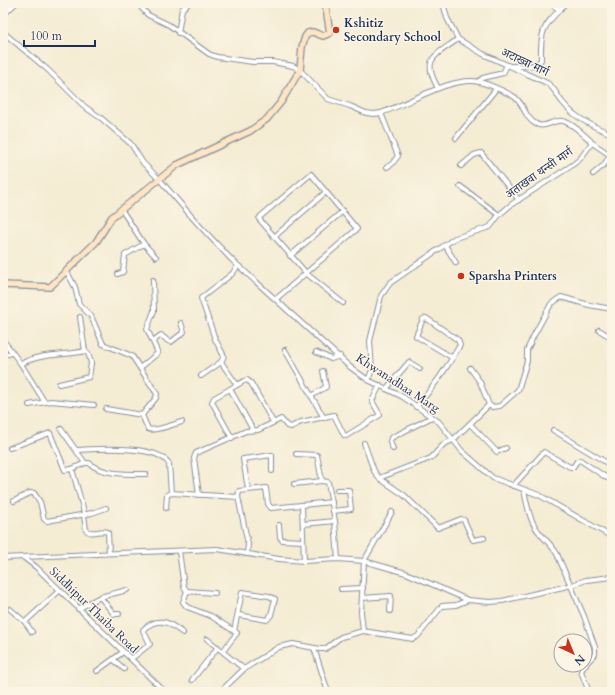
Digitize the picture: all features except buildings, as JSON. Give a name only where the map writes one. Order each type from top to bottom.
[{"type":"street","points":[[3,15],[16,3]]},
{"type":"street","points":[[137,3],[148,14],[169,25],[209,54],[217,57],[286,64],[300,70],[328,99],[374,114],[381,113],[438,88],[464,82],[478,81],[483,78],[503,73],[509,66],[537,65],[541,60],[541,36],[544,26],[566,3]]},
{"type":"street","points":[[178,33],[182,9],[189,3]]},
{"type":"street","points":[[3,285],[50,287],[96,242],[112,217],[177,165],[250,131],[267,119],[281,102],[300,70],[302,47],[305,36],[308,33],[313,32],[323,36],[328,35],[330,31],[325,3]]},
{"type":"street","points":[[438,88],[430,72],[431,62],[440,51],[458,39],[447,18],[443,3]]},
{"type":"street","points":[[553,3],[554,6],[560,10]]},
{"type":"street","name":"Khwanadhaa Marg","points":[[3,32],[48,70],[84,107],[101,118],[131,144],[143,163],[238,266],[368,380],[403,397],[432,417],[442,426],[462,452],[493,478],[549,500],[612,537]]},
{"type":"street","name":"अटाख्वा मार्ग","points":[[458,39],[482,54],[554,88],[563,104],[579,118],[612,134]]},
{"type":"street","points":[[478,81],[515,97],[526,115],[538,125],[544,126],[561,121],[573,126],[579,118]]},
{"type":"street","points":[[456,138],[496,89]]},
{"type":"street","points":[[381,113],[398,156],[392,164],[387,167]]},
{"type":"street","name":"अताखवा थन्सी मार्ग","points":[[368,380],[372,370],[370,341],[380,300],[385,288],[399,275],[445,245],[464,234],[490,226],[500,215],[520,200],[580,159],[591,142],[573,126]]},
{"type":"street","points":[[591,142],[610,156],[604,165],[593,174]]},
{"type":"street","points":[[461,166],[474,155],[480,153],[520,200]]},
{"type":"street","points":[[276,299],[307,274],[356,231],[357,227],[311,174],[259,219],[307,274],[343,303]]},
{"type":"street","points":[[460,186],[500,215]]},
{"type":"street","points":[[274,237],[326,192]]},
{"type":"street","points":[[121,209],[144,244],[156,257]]},
{"type":"street","points":[[290,256],[343,211]]},
{"type":"street","points":[[118,274],[123,272],[126,255],[144,244]]},
{"type":"street","points":[[445,245],[456,263]]},
{"type":"street","points":[[201,376],[221,362],[224,356],[215,339],[201,298],[232,274],[238,266]]},
{"type":"street","points":[[67,272],[75,287],[80,304],[91,316],[103,344],[132,356],[141,367],[157,394],[156,398],[142,415]]},
{"type":"street","points":[[141,367],[158,353],[147,329],[154,312],[152,280]]},
{"type":"street","points":[[489,405],[492,407],[500,406],[518,390],[527,361],[527,350],[541,321],[557,298],[561,297],[589,305],[612,309]]},
{"type":"street","points":[[60,384],[89,377],[90,356],[85,351],[80,317]]},
{"type":"street","points":[[416,407],[437,383],[453,358],[460,345],[458,340],[424,318],[416,336],[453,358]]},
{"type":"street","points":[[153,341],[161,335],[171,342],[184,332],[181,323]]},
{"type":"street","points":[[599,330],[612,338]]},
{"type":"street","points":[[3,340],[21,364],[44,401]]},
{"type":"street","points":[[284,350],[324,418]]},
{"type":"street","points":[[21,364],[37,357],[66,355],[85,351]]},
{"type":"street","points":[[316,352],[332,359],[340,356]]},
{"type":"street","points":[[3,354],[12,353]]},
{"type":"street","points":[[221,362],[237,385]]},
{"type":"street","points":[[386,389],[409,362],[420,369]]},
{"type":"street","points":[[470,368],[480,382],[489,405]]},
{"type":"street","points":[[311,396],[326,387],[323,371]]},
{"type":"street","points":[[232,438],[212,402],[244,381],[248,381],[273,422]]},
{"type":"street","points":[[199,495],[195,454],[253,430],[258,430],[281,419],[287,426],[291,427],[301,422],[334,415],[344,435],[346,436],[380,415],[372,401],[380,385]]},
{"type":"street","points":[[230,389],[253,430]]},
{"type":"street","points":[[29,405],[44,401],[94,405]]},
{"type":"street","points":[[379,478],[431,458],[444,444],[454,440],[489,405]]},
{"type":"street","points":[[106,409],[142,415]]},
{"type":"street","points":[[142,415],[147,427],[150,430],[182,422]]},
{"type":"street","points":[[393,449],[390,442],[392,438],[432,417]]},
{"type":"street","points":[[470,424],[497,452],[506,448]]},
{"type":"street","points":[[62,429],[85,463]]},
{"type":"street","points":[[553,430],[612,466]]},
{"type":"street","points":[[10,448],[50,433],[65,470],[89,463],[95,469],[126,474],[146,474]]},
{"type":"street","points":[[364,443],[374,470],[379,478],[413,503],[438,528],[461,519],[464,520],[473,540],[484,538]]},
{"type":"street","points":[[77,450],[132,449],[159,454],[169,464],[171,493]]},
{"type":"street","points":[[513,486],[544,452],[571,467],[580,460],[607,478],[612,474]]},
{"type":"street","points":[[248,489],[243,459],[270,454],[272,457],[272,470]]},
{"type":"street","points":[[296,454],[317,455],[322,481]]},
{"type":"street","points":[[72,469],[84,508],[84,526],[88,532],[108,532],[109,553]]},
{"type":"street","points":[[294,484],[322,481],[328,482],[332,502],[338,559]]},
{"type":"street","points":[[247,554],[248,544],[238,497],[239,491],[266,488],[269,507],[302,506],[332,502]]},
{"type":"street","points":[[333,511],[351,509],[349,490],[337,490]]},
{"type":"street","points":[[524,490],[526,504],[535,526],[553,546],[572,586],[589,633]]},
{"type":"street","points":[[14,501],[30,493],[34,493],[40,502],[44,519],[47,521],[84,515],[106,508]]},
{"type":"street","points":[[166,508],[167,495],[171,493],[238,497]]},
{"type":"street","points":[[302,506],[304,561]]},
{"type":"street","points":[[363,631],[361,612],[364,561],[392,512]]},
{"type":"street","points":[[303,524],[334,521]]},
{"type":"street","points":[[279,525],[280,537],[282,540],[303,541]]},
{"type":"street","points":[[3,558],[217,549],[304,561],[338,559],[364,561],[406,573],[468,600],[502,601],[572,586],[586,580],[612,577]]},
{"type":"street","points":[[179,551],[184,587],[187,591]]},
{"type":"street","name":"Siddhipur Thaiba Road","points":[[23,557],[165,692]]},
{"type":"street","points":[[341,589],[363,588]]},
{"type":"street","points":[[78,609],[100,597],[126,590]]},
{"type":"street","points":[[25,622],[59,591]]},
{"type":"street","points":[[187,591],[215,593]]},
{"type":"street","points":[[187,591],[184,596],[184,605],[211,616],[238,635],[223,651]]},
{"type":"street","points":[[234,631],[243,591],[275,599],[271,615],[267,620],[238,615]]},
{"type":"street","points":[[362,598],[391,596],[390,611]]},
{"type":"street","points":[[100,597],[114,614],[119,614]]},
{"type":"street","points":[[220,692],[244,669],[286,645],[293,644],[325,649],[340,637],[363,631],[413,639],[418,636],[442,606],[464,603],[468,600]]},
{"type":"street","points":[[10,608],[25,622],[32,632]]},
{"type":"street","points":[[131,659],[150,644],[143,630],[145,627],[161,621],[167,622],[183,633]]},
{"type":"street","points":[[207,638],[244,669]]},
{"type":"street","points":[[593,643],[595,648],[593,658]]},
{"type":"street","points":[[192,680],[218,647]]},
{"type":"street","points":[[314,648],[328,692]]},
{"type":"street","points":[[97,671],[123,652]]},
{"type":"street","points":[[114,660],[124,669]]},
{"type":"street","points":[[582,673],[589,692]]},
{"type":"place","name":"Kshitiz Secondary School","points":[[336,30]]},
{"type":"place","name":"Sparsha Printers","points":[[461,276]]}]
